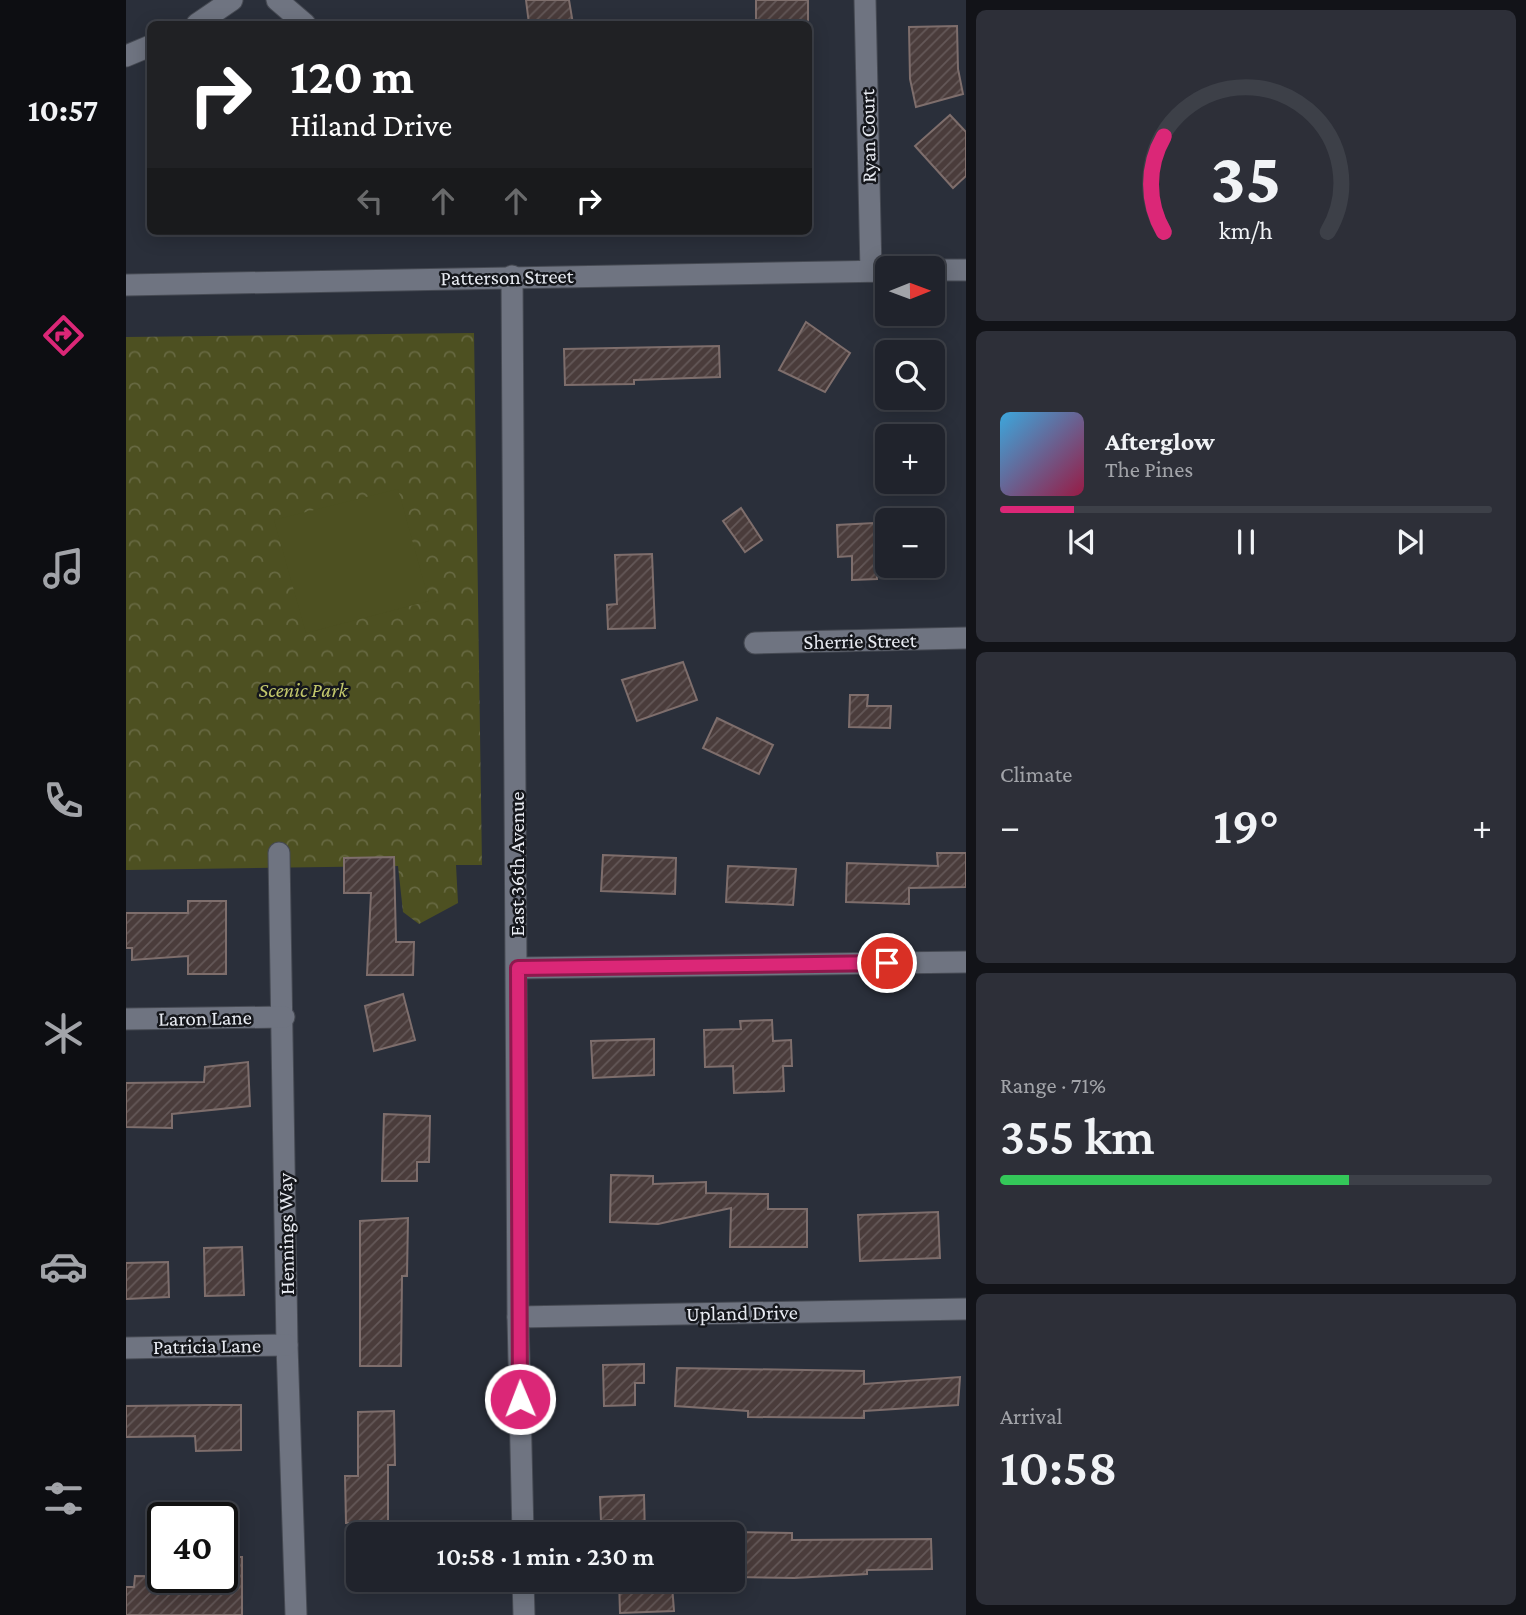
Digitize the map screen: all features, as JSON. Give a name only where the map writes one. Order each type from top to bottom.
[{"type":"street","points":[[201,21],[232,0]]},
{"type":"street","points":[[277,0],[302,21]]},
{"type":"street","name":"Ryan Court","points":[[865,0],[878,256]]},
{"type":"street","points":[[126,55],[147,47]]},
{"type":"street","points":[[945,270],[966,270]]},
{"type":"street","name":"Patterson Street","points":[[126,285],[875,271]]},
{"type":"street","name":"East 36th Avenue","points":[[512,276],[518,1317],[523,1522]]},
{"type":"street","name":"Sherrie Street","points":[[755,643],[966,638]]},
{"type":"street","name":"Hennings Way","points":[[279,853],[284,1017],[287,1345],[296,1615]]},
{"type":"street","points":[[518,968],[966,962]]},
{"type":"street","name":"Laron Lane","points":[[126,1019],[284,1017]]},
{"type":"street","name":"Upland Drive","points":[[518,1317],[966,1309]]},
{"type":"street","name":"Patricia Lane","points":[[126,1348],[287,1345]]},
{"type":"street","points":[[523,1592],[524,1615]]},
{"type":"green space","name":"Scenic Park","points":[[474,333],[482,865],[456,865],[458,903],[419,924],[403,912],[398,866],[126,870],[126,337]]},
{"type":"green space","points":[[398,489],[429,601],[306,633],[274,520]]},
{"type":"building","points":[[526,0],[569,0],[572,21],[529,21]]},
{"type":"building","points":[[756,0],[808,0],[808,21],[756,21]]},
{"type":"building","points":[[957,26],[958,69],[963,94],[916,107],[910,79],[909,27]]},
{"type":"building","points":[[950,115],[966,132],[966,176],[953,188],[915,146]]},
{"type":"building","points":[[806,322],[850,353],[825,392],[779,370]]},
{"type":"building","points":[[719,346],[720,377],[634,380],[634,384],[565,385],[564,349]]},
{"type":"building","points":[[741,508],[762,540],[745,552],[723,521]]},
{"type":"building","points":[[874,523],[877,579],[852,580],[852,556],[838,557],[837,525]]},
{"type":"building","points":[[652,554],[655,628],[608,629],[607,605],[617,604],[615,555]]},
{"type":"building","points":[[683,662],[697,700],[637,721],[622,680]]},
{"type":"building","points":[[850,695],[868,695],[867,706],[891,706],[890,728],[849,727]]},
{"type":"building","points":[[717,718],[773,745],[759,774],[703,748]]},
{"type":"building","points":[[937,853],[966,853],[966,887],[909,888],[909,904],[846,902],[847,863],[938,866]]},
{"type":"building","points":[[603,855],[676,858],[675,894],[601,891]]},
{"type":"building","points":[[394,857],[396,942],[414,942],[413,975],[367,975],[371,893],[344,893],[344,858]]},
{"type":"building","points":[[728,866],[796,869],[793,905],[726,902]]},
{"type":"building","points":[[188,901],[226,901],[226,974],[188,974],[188,956],[132,960],[132,948],[126,948],[126,913],[188,913]]},
{"type":"building","points":[[403,994],[415,1040],[374,1051],[365,1006]]},
{"type":"building","points":[[772,1020],[773,1041],[791,1040],[792,1066],[783,1066],[784,1091],[734,1093],[733,1066],[705,1067],[704,1030],[741,1029],[740,1021]]},
{"type":"building","points":[[654,1039],[654,1075],[593,1078],[591,1041]]},
{"type":"building","points":[[248,1062],[250,1106],[172,1114],[172,1128],[126,1127],[126,1083],[204,1082],[205,1067]]},
{"type":"building","points":[[384,1114],[430,1116],[429,1162],[417,1162],[417,1181],[382,1181]]},
{"type":"building","points":[[611,1175],[653,1176],[653,1184],[706,1182],[706,1193],[768,1194],[768,1209],[807,1209],[807,1247],[730,1247],[731,1208],[658,1224],[610,1222]]},
{"type":"building","points":[[938,1212],[940,1258],[860,1261],[858,1215]]},
{"type":"building","points":[[408,1218],[407,1276],[402,1276],[401,1366],[360,1366],[360,1221]]},
{"type":"building","points":[[242,1247],[244,1295],[205,1296],[204,1248]]},
{"type":"building","points":[[168,1262],[169,1297],[126,1299],[126,1263]]},
{"type":"building","points":[[644,1364],[644,1383],[635,1383],[635,1405],[604,1406],[603,1365]]},
{"type":"building","points":[[677,1368],[864,1371],[864,1384],[960,1377],[958,1405],[864,1411],[864,1418],[748,1417],[748,1411],[675,1406]]},
{"type":"building","points":[[241,1405],[241,1450],[196,1451],[195,1436],[126,1437],[126,1406]]},
{"type":"building","points":[[394,1411],[395,1465],[388,1465],[388,1522],[346,1523],[345,1476],[358,1476],[358,1412]]},
{"type":"building","points":[[644,1495],[645,1522],[601,1521],[600,1497]]},
{"type":"building","points":[[745,1532],[792,1533],[792,1540],[931,1539],[932,1569],[867,1570],[867,1574],[745,1577]]},
{"type":"building","points":[[238,1557],[242,1557],[242,1615],[126,1615],[126,1587],[134,1587],[135,1576],[147,1576],[147,1593],[238,1593]]},
{"type":"building","points":[[619,1592],[673,1592],[674,1611],[620,1613]]},
{"type":"route","points":[[520,1399],[518,968],[887,963]]}]
